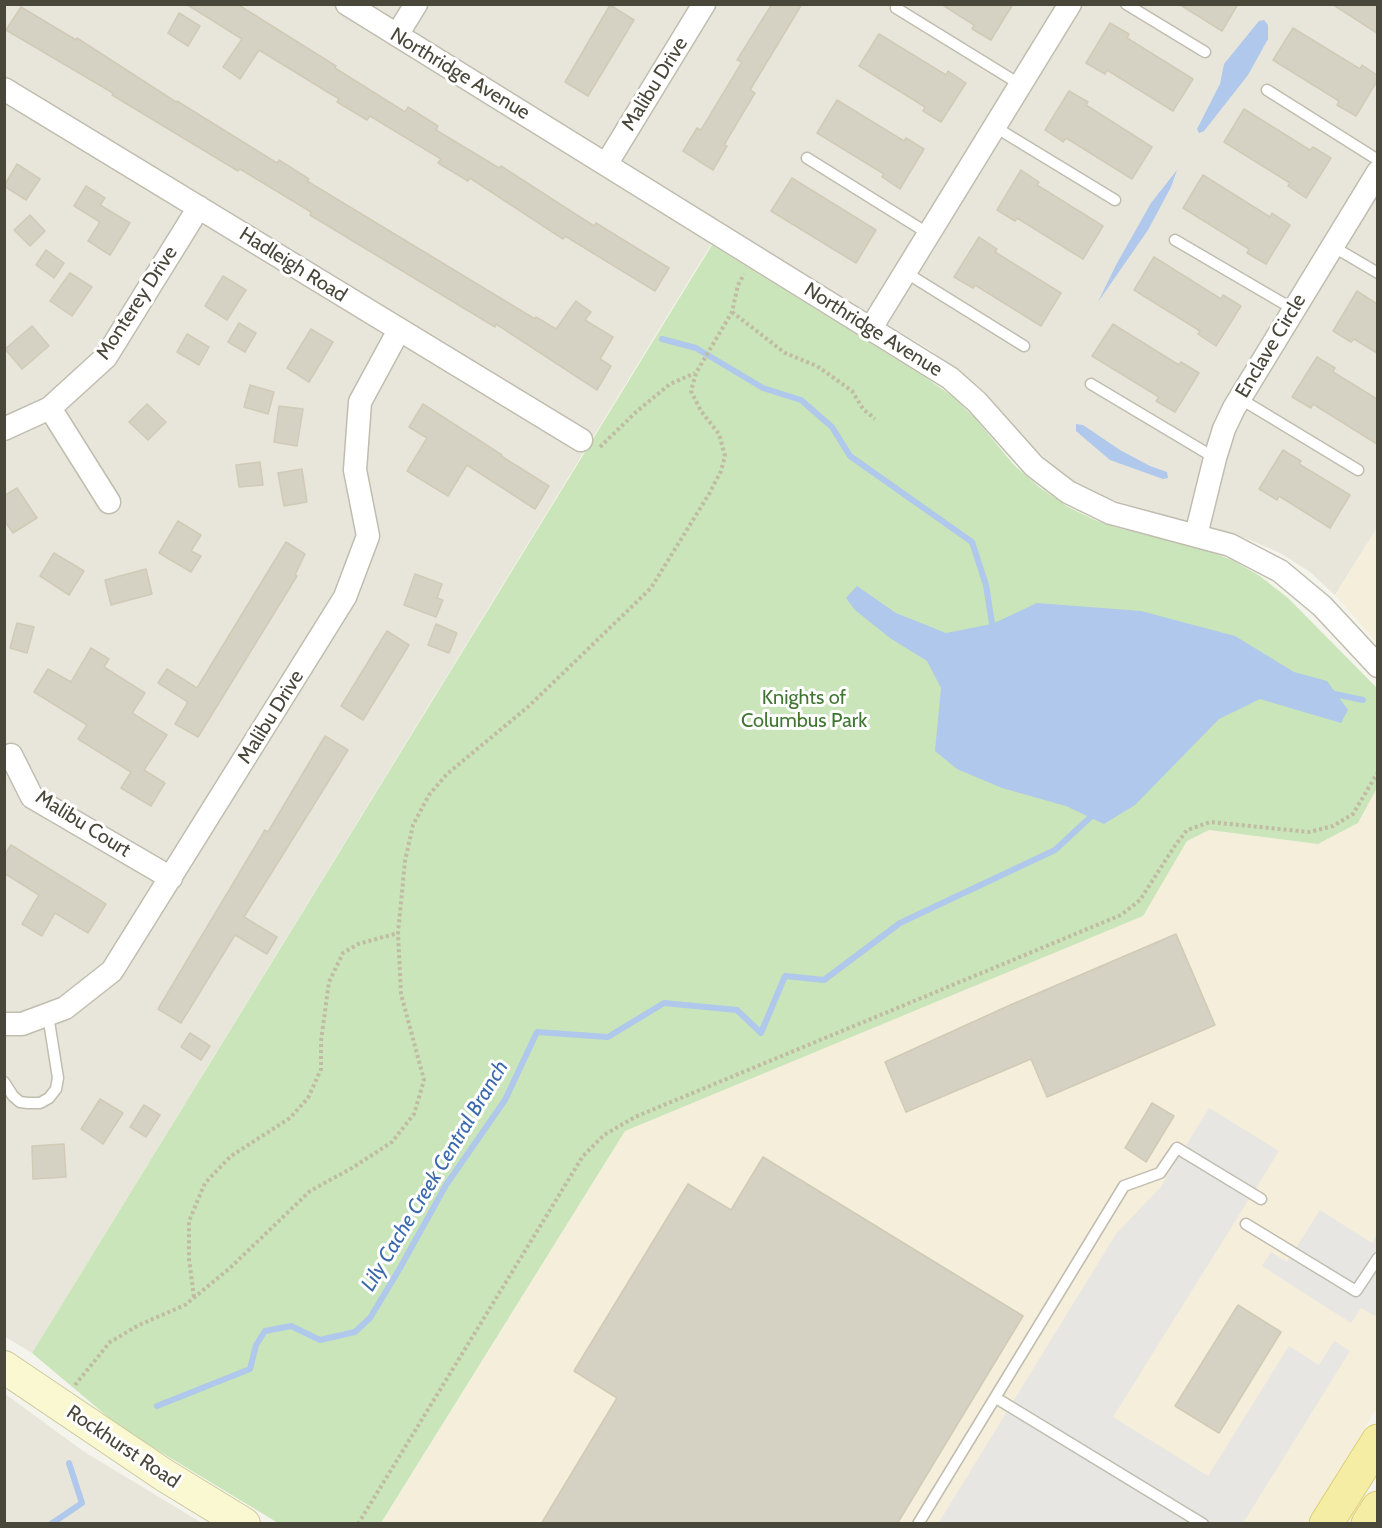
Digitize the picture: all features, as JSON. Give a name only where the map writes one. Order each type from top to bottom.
[{"type":"main road","points":[[1326,1524],[1377,1441]]},
{"type":"main road","points":[[1368,1524],[1377,1508]]},
{"type":"street","name":"Northridge Avenue","points":[[347,4],[950,378],[977,402],[1034,466],[1068,492],[1111,513],[1230,545],[1280,571],[1322,606],[1377,666]]},
{"type":"street","points":[[397,35],[416,4]]},
{"type":"street","name":"Malibu Drive","points":[[606,164],[704,4]]},
{"type":"street","points":[[871,328],[1070,4]]},
{"type":"street","name":"Hadleigh Road","points":[[4,88],[581,440]]},
{"type":"street","name":"Enclave Circle","points":[[1196,535],[1224,429],[1239,398],[1377,172]]},
{"type":"street","name":"Monterey Drive","points":[[4,429],[50,408],[106,357],[199,207]]},
{"type":"street","name":"Malibu Drive","points":[[4,1024],[22,1024],[65,1008],[112,971],[345,597],[368,536],[355,470],[360,402],[399,330]]},
{"type":"street","points":[[50,408],[109,502]]},
{"type":"street","name":"Malibu Court","points":[[11,755],[32,797],[171,878]]},
{"type":"street","name":"Rockhurst Road","points":[[4,1367],[164,1475],[244,1524]]},
{"type":"lane","points":[[1126,4],[1205,52]]},
{"type":"lane","points":[[896,8],[1021,85]]},
{"type":"lane","points":[[1267,90],[1377,160]]},
{"type":"lane","points":[[995,127],[1115,200]]},
{"type":"lane","points":[[807,158],[929,234]]},
{"type":"lane","points":[[1175,240],[1293,309]]},
{"type":"lane","points":[[1332,246],[1377,273]]},
{"type":"lane","points":[[905,272],[1024,346]]},
{"type":"lane","points":[[1091,384],[1215,458]]},
{"type":"lane","points":[[1239,398],[1358,470]]},
{"type":"lane","points":[[4,1082],[20,1102],[40,1103],[49,1098],[56,1089],[58,1078],[48,1015]]},
{"type":"lane","points":[[918,1524],[1124,1186],[1160,1173],[1177,1148],[1261,1199]]},
{"type":"lane","points":[[1246,1224],[1356,1291],[1377,1258]]},
{"type":"lane","points":[[996,1398],[1203,1524]]},
{"type":"path","points":[[62,1406],[83,1374],[110,1342],[139,1325],[185,1305],[230,1268],[310,1191],[352,1168],[392,1142],[414,1114],[424,1080],[400,994],[398,933],[405,861],[413,825],[429,795],[447,774],[529,706],[651,588],[709,494],[721,471],[725,456],[719,434],[701,411],[692,391],[696,373],[732,312],[738,285],[753,257]]},
{"type":"path","points":[[732,312],[785,353],[817,366],[852,392],[862,409],[875,418]]},
{"type":"path","points":[[581,440],[599,448],[636,412],[670,384],[696,373]]},
{"type":"path","points":[[358,1524],[583,1156],[604,1135],[635,1118],[1121,915],[1140,900],[1187,830],[1210,822],[1309,832],[1334,826],[1353,814],[1377,772]]},
{"type":"path","points":[[194,1297],[189,1259],[189,1221],[205,1183],[231,1156],[290,1118],[308,1098],[321,1069],[321,1041],[329,982],[343,952],[357,944],[398,933]]},
{"type":"shaded area","points":[[4,5],[1377,5],[1377,528],[1335,595],[1310,572],[1280,553],[1250,540],[1113,500],[1091,491],[1068,478],[1033,448],[983,390],[958,370],[930,350],[723,225],[32,1353],[4,1336]]},
{"type":"shaded area","points":[[1377,528],[1377,643],[1335,595]]},
{"type":"shaded area","points":[[1377,788],[1377,1408],[1307,1523],[381,1524],[625,1131],[1142,916],[1187,841],[1209,830],[1318,844],[1358,823]]},
{"type":"shaded area","points":[[1209,1108],[1279,1151],[1113,1417],[1208,1476],[1289,1346],[1319,1365],[1334,1341],[1350,1351],[1243,1523],[938,1524],[1116,1234],[1160,1188]]},
{"type":"shaded area","points":[[1320,1210],[1372,1243],[1377,1234],[1377,1312],[1375,1316],[1361,1308],[1351,1323],[1262,1266],[1271,1252],[1287,1262]]},
{"type":"shaded area","points":[[4,1393],[83,1451],[202,1523],[5,1523]]},
{"type":"green space","name":"Knights of Columbus Park","points":[[712,245],[952,396],[974,417],[1014,465],[1039,487],[1068,507],[1118,528],[1197,547],[1232,560],[1260,576],[1288,598],[1377,688],[1377,788],[1358,823],[1318,844],[1209,830],[1187,841],[1143,916],[625,1131],[381,1523],[278,1523],[121,1428],[32,1353]]},
{"type":"water","points":[[1264,20],[1268,25],[1268,39],[1248,75],[1204,131],[1199,133],[1197,129],[1220,84],[1224,64],[1259,21]]},
{"type":"water","points":[[1177,170],[1171,187],[1148,230],[1098,302],[1151,203]]},
{"type":"water","points":[[1076,424],[1083,425],[1120,450],[1150,466],[1167,472],[1168,478],[1163,479],[1110,460],[1076,431]]},
{"type":"water","points":[[857,586],[896,613],[946,633],[992,624],[1037,603],[1141,611],[1235,636],[1294,672],[1327,681],[1348,710],[1341,723],[1260,699],[1219,719],[1135,805],[1104,824],[1066,806],[1002,788],[957,769],[935,751],[941,688],[927,661],[890,638],[855,610],[846,598]]},
{"type":"building","points":[[186,4],[237,4],[405,112],[408,107],[438,126],[436,130],[499,168],[501,166],[594,226],[596,223],[669,268],[655,291],[565,236],[563,239],[470,178],[468,181],[438,163],[441,159],[370,116],[367,120],[337,102],[339,99],[259,50],[240,79],[223,67],[242,39]]},
{"type":"building","points":[[772,4],[802,4],[750,90],[755,93],[724,145],[727,146],[713,170],[683,151],[697,128],[701,130],[742,62],[737,60]]},
{"type":"building","points":[[941,4],[1013,4],[991,40],[972,29],[974,25]]},
{"type":"building","points":[[1179,4],[1238,4],[1222,31]]},
{"type":"building","points":[[1332,4],[1377,4],[1377,33]]},
{"type":"building","points":[[610,5],[634,20],[588,96],[565,82]]},
{"type":"building","points":[[21,7],[76,40],[77,38],[176,102],[277,163],[279,160],[309,179],[307,181],[535,319],[536,317],[556,329],[576,301],[591,312],[585,320],[613,337],[600,359],[611,366],[597,390],[496,324],[495,327],[310,215],[311,212],[240,169],[238,171],[6,30]]},
{"type":"building","points":[[179,13],[200,26],[188,46],[168,33]]},
{"type":"building","points":[[1110,23],[1129,34],[1127,38],[1193,79],[1173,111],[1107,70],[1105,74],[1086,63]]},
{"type":"building","points":[[1293,28],[1360,69],[1362,65],[1377,75],[1377,81],[1356,116],[1337,105],[1339,101],[1273,60]]},
{"type":"building","points":[[879,34],[946,75],[948,71],[966,83],[941,122],[923,111],[925,107],[859,66]]},
{"type":"building","points":[[1069,91],[1088,102],[1086,105],[1152,147],[1132,179],[1066,138],[1063,142],[1045,130]]},
{"type":"building","points":[[837,100],[904,141],[906,138],[924,149],[900,189],[882,177],[884,174],[817,133]]},
{"type":"building","points":[[1244,109],[1310,150],[1313,147],[1331,158],[1306,198],[1288,186],[1290,183],[1224,142]]},
{"type":"building","points":[[17,164],[40,179],[26,200],[4,186]]},
{"type":"building","points":[[1021,170],[1039,182],[1037,185],[1103,226],[1083,259],[1017,218],[1015,221],[997,210]]},
{"type":"building","points":[[1203,175],[1270,217],[1272,213],[1290,225],[1266,264],[1247,253],[1249,249],[1183,208]]},
{"type":"building","points":[[792,178],[876,230],[856,263],[771,211]]},
{"type":"building","points":[[86,186],[105,198],[100,205],[130,223],[110,255],[88,241],[100,222],[74,206]]},
{"type":"building","points":[[30,215],[45,231],[30,246],[14,230]]},
{"type":"building","points":[[979,237],[997,249],[995,252],[1061,293],[1041,326],[975,285],[973,288],[954,277]]},
{"type":"building","points":[[46,250],[64,263],[54,278],[36,265]]},
{"type":"building","points":[[1154,257],[1221,299],[1223,295],[1241,306],[1216,346],[1198,334],[1200,331],[1134,290]]},
{"type":"building","points":[[70,273],[92,287],[72,316],[50,301]]},
{"type":"building","points":[[223,276],[246,290],[227,320],[205,306]]},
{"type":"building","points":[[1357,291],[1377,304],[1377,353],[1354,339],[1351,342],[1333,331]]},
{"type":"building","points":[[239,323],[256,333],[245,352],[228,342]]},
{"type":"building","points":[[1113,324],[1179,365],[1181,362],[1199,373],[1175,412],[1156,401],[1159,397],[1092,356]]},
{"type":"building","points":[[32,326],[49,346],[22,369],[5,349]]},
{"type":"building","points":[[311,329],[333,342],[309,382],[287,368]]},
{"type":"building","points":[[187,334],[209,347],[199,365],[177,352]]},
{"type":"building","points":[[1317,357],[1335,368],[1333,372],[1377,399],[1377,444],[1313,404],[1311,408],[1292,397]]},
{"type":"building","points":[[250,385],[274,392],[268,414],[244,407]]},
{"type":"building","points":[[147,404],[166,422],[148,440],[129,422]]},
{"type":"building","points":[[423,404],[549,486],[535,509],[467,465],[448,496],[407,471],[427,438],[409,427]]},
{"type":"building","points":[[279,406],[303,409],[297,446],[274,442]]},
{"type":"building","points":[[1283,450],[1301,461],[1299,464],[1350,495],[1330,528],[1279,496],[1277,500],[1259,489]]},
{"type":"building","points":[[260,462],[263,485],[239,487],[236,465]]},
{"type":"building","points":[[302,469],[307,502],[284,506],[278,473]]},
{"type":"building","points":[[17,488],[37,518],[13,533],[4,520],[4,496]]},
{"type":"building","points":[[178,521],[201,535],[191,551],[201,556],[191,572],[159,553]]},
{"type":"building","points":[[286,542],[305,554],[295,575],[297,576],[198,737],[175,724],[188,702],[158,683],[167,669],[197,688]]},
{"type":"building","points":[[54,553],[84,571],[69,595],[40,576]]},
{"type":"building","points":[[146,569],[152,594],[111,605],[105,580]]},
{"type":"building","points":[[415,574],[442,584],[437,598],[443,600],[436,617],[404,605]]},
{"type":"building","points":[[17,623],[34,627],[27,653],[10,648]]},
{"type":"building","points":[[436,624],[457,633],[449,653],[428,645]]},
{"type":"building","points":[[387,631],[409,645],[363,720],[341,706]]},
{"type":"building","points":[[91,648],[109,659],[104,667],[145,693],[132,713],[167,735],[144,770],[165,783],[151,806],[121,788],[131,772],[78,739],[87,725],[34,692],[48,669],[71,682]]},
{"type":"building","points":[[325,736],[348,750],[244,917],[277,937],[267,954],[235,935],[181,1023],[158,1009],[265,830],[268,832]]},
{"type":"building","points":[[11,845],[106,904],[88,933],[55,913],[42,936],[22,924],[39,895],[4,873],[4,856]]},
{"type":"building","points":[[1176,934],[1215,1025],[1047,1097],[1031,1059],[906,1112],[885,1062]]},
{"type":"building","points":[[190,1033],[210,1046],[201,1060],[181,1047]]},
{"type":"building","points":[[100,1099],[123,1113],[103,1144],[81,1129]]},
{"type":"building","points":[[1152,1103],[1174,1116],[1146,1162],[1125,1148]]},
{"type":"building","points":[[144,1105],[160,1115],[146,1137],[130,1127]]},
{"type":"building","points":[[64,1144],[66,1177],[33,1179],[32,1146]]},
{"type":"building","points":[[763,1157],[1023,1316],[897,1524],[541,1524],[617,1398],[574,1371],[688,1184],[731,1210]]},
{"type":"building","points":[[1238,1305],[1281,1332],[1219,1433],[1175,1406]]},
{"type":"waterway","points":[[662,339],[696,348],[763,388],[801,400],[832,427],[850,456],[972,542],[986,585],[992,624]]},
{"type":"waterway","name":"Lily Cache Creek Central Branch","points":[[1330,693],[1363,700]]},
{"type":"waterway","name":"Lily Cache Creek Central Branch","points":[[157,1406],[250,1369],[256,1345],[265,1331],[291,1326],[320,1340],[355,1332],[370,1318],[446,1185],[505,1100],[537,1032],[608,1037],[664,1003],[737,1010],[761,1033],[785,976],[824,980],[900,923],[1055,850],[1096,812]]},
{"type":"waterway","name":"Lily Cache Creek Central Branch","points":[[51,1524],[82,1503],[69,1463]]}]
